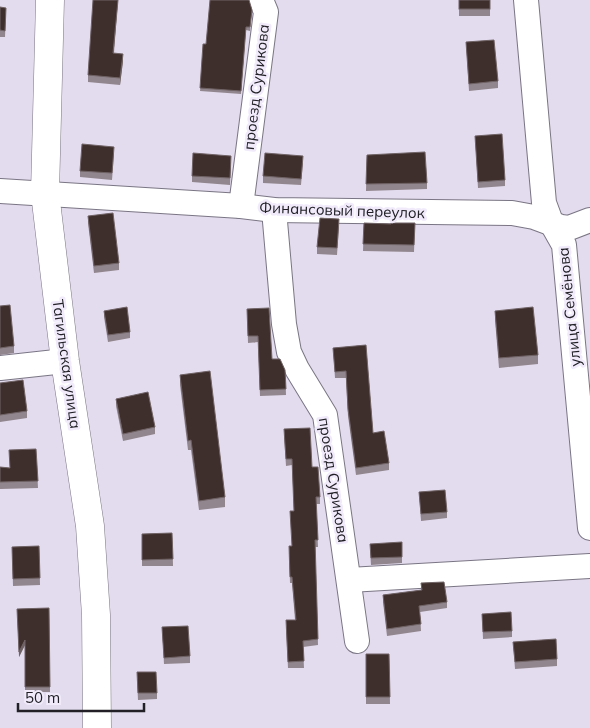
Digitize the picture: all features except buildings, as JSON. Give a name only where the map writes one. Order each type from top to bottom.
[{"type":"main road","name":"Тагильская улица","points":[[50,0],[45,193],[65,360],[90,526],[96,615],[97,728]]},
{"type":"street","name":"проезд Сурикова","points":[[241,206],[266,12],[261,0]]},
{"type":"street","name":"улица Семёнова","points":[[526,0],[544,203],[551,222],[564,245],[590,528]]},
{"type":"street","name":"Финансовый переулок","points":[[0,191],[241,206],[274,210],[512,214],[534,217],[560,227],[568,228],[590,220]]},
{"type":"street","name":"проезд Сурикова","points":[[274,210],[284,324],[289,352],[325,415],[357,641]]},
{"type":"street","points":[[0,368],[65,360]]},
{"type":"street","points":[[349,580],[590,566]]}]
